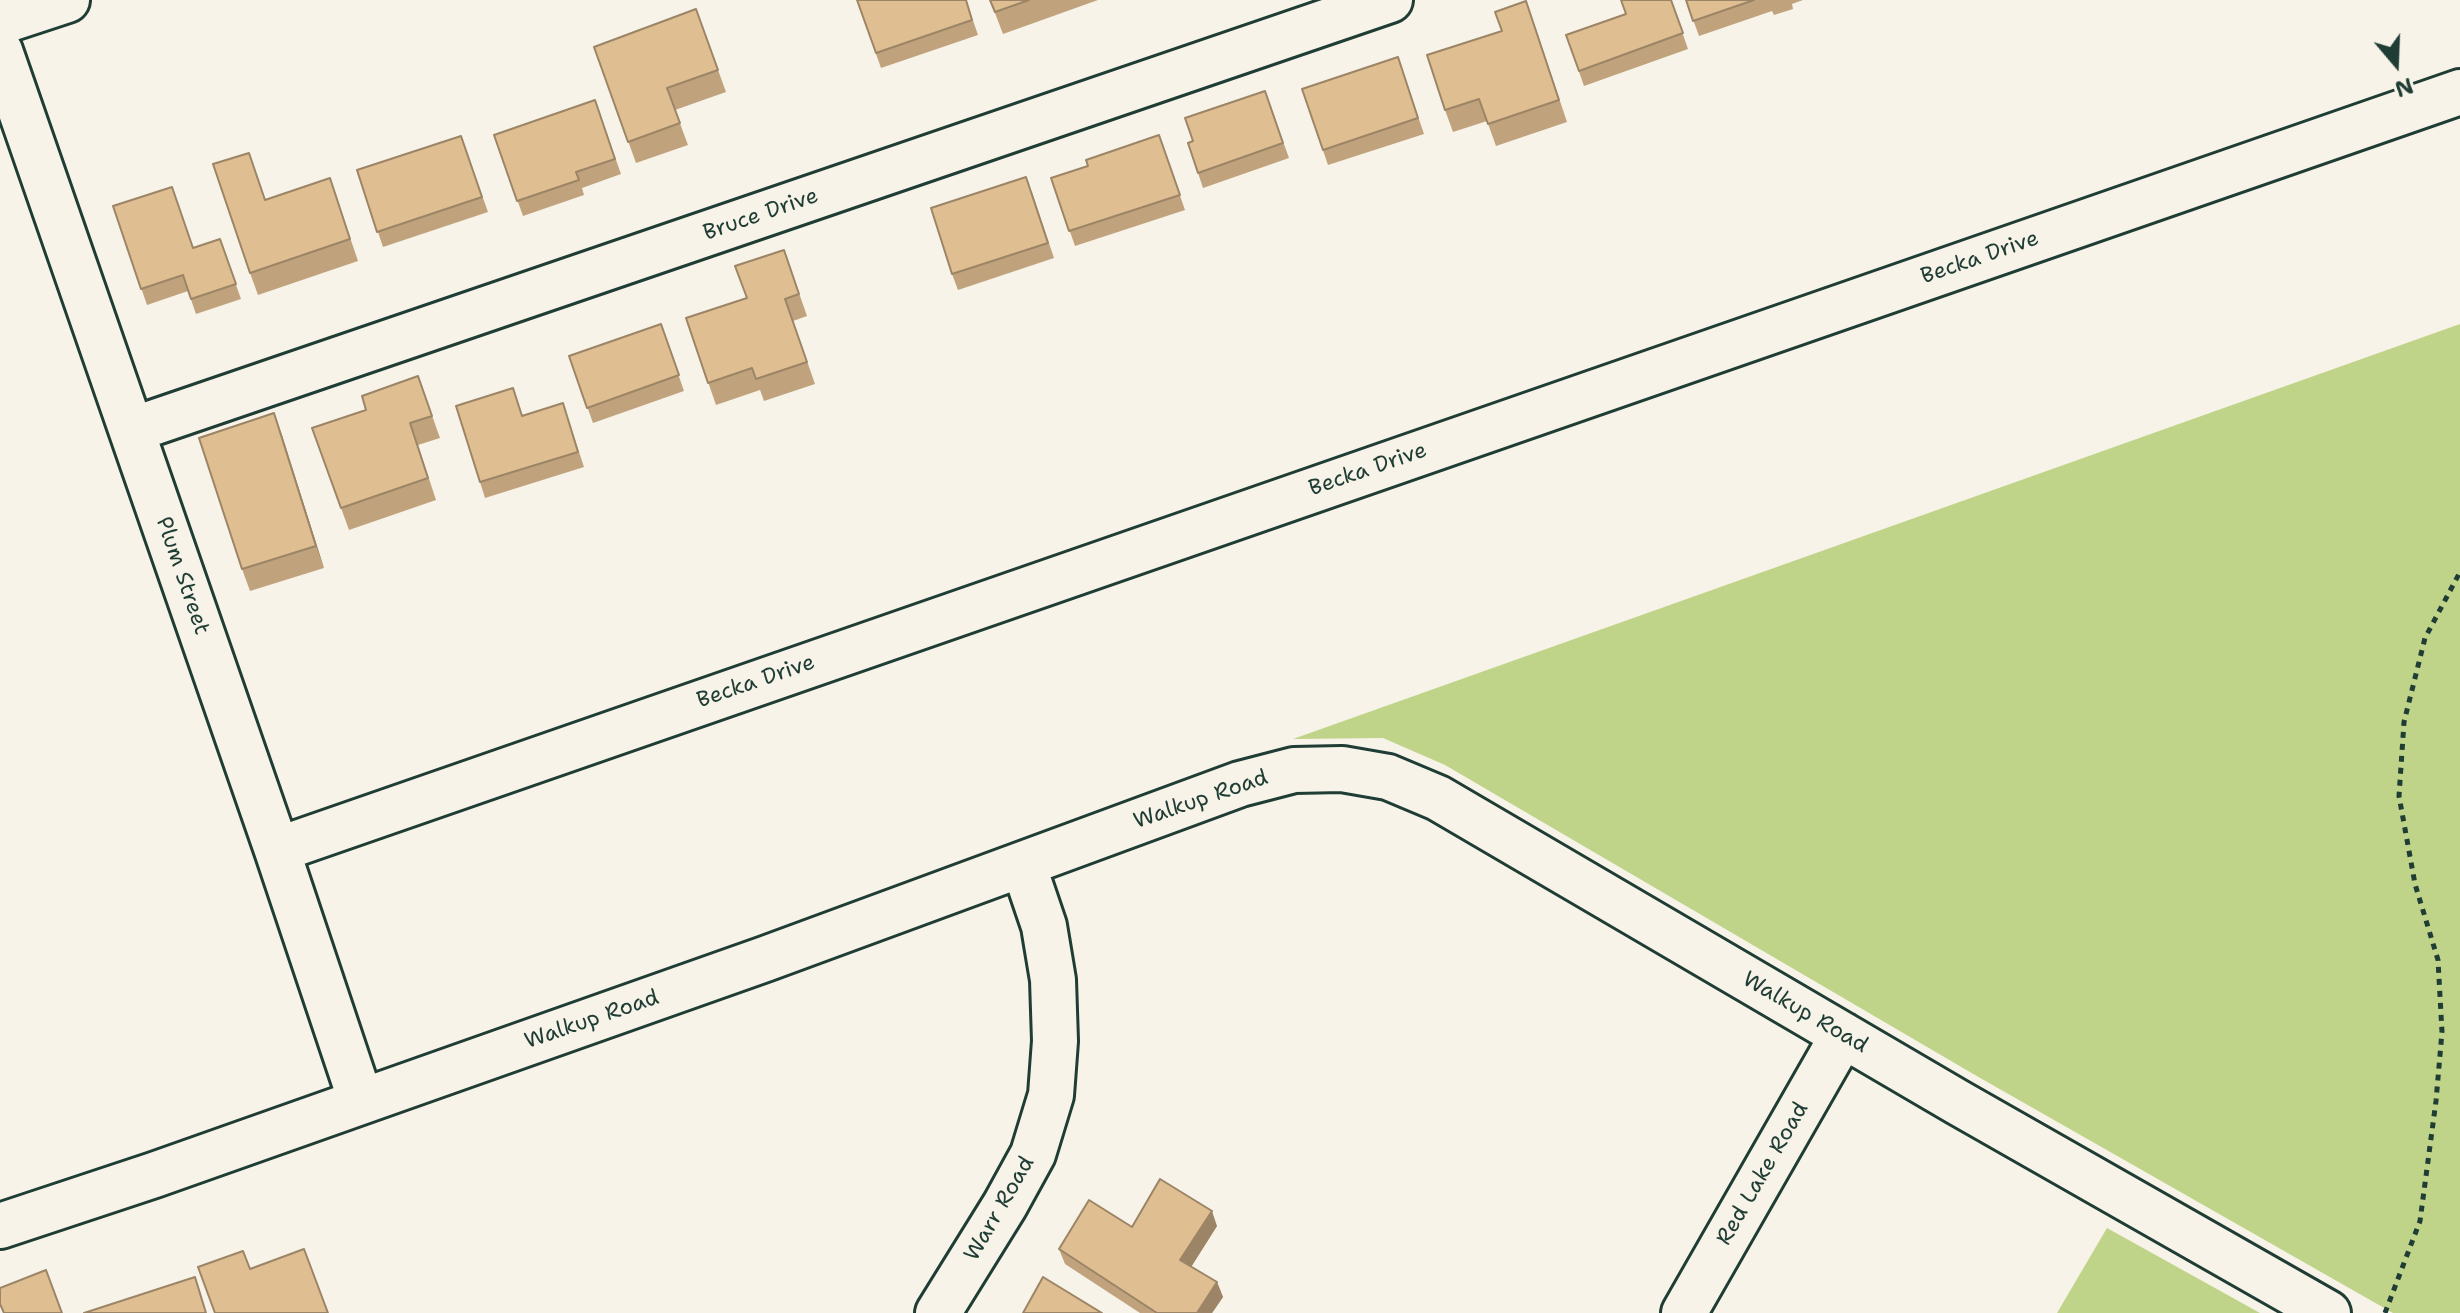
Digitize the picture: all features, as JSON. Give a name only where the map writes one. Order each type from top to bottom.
[{"type":"street","points":[[0,22],[67,0]]},
{"type":"street","name":"Bruce Drive","points":[[132,430],[1390,0]]},
{"type":"street","name":"Plum Street","points":[[0,51],[361,1101]]},
{"type":"street","name":"Becka Drive","points":[[277,850],[2460,92]]},
{"type":"street","name":"Walkup Road","points":[[0,1226],[154,1175],[750,964],[1240,784],[1294,770],[1342,769],[1388,777],[1438,798],[2328,1313]]},
{"type":"street","name":"Warr Road","points":[[938,1313],[1033,1154],[1051,1095],[1055,1041],[1053,980],[1044,926],[1023,864]]},
{"type":"street","name":"Red Lake Road","points":[[1684,1313],[1843,1035]]},
{"type":"path","points":[[2385,1313],[2420,1221],[2442,1032],[2438,960],[2415,884],[2399,796],[2404,722],[2425,638],[2460,572]]},
{"type":"green space","points":[[2460,324],[2460,1313],[2393,1313],[1975,1075],[1445,765],[1383,738],[1293,739]]},
{"type":"green space","points":[[2107,1228],[2260,1313],[2057,1313]]},
{"type":"building","points":[[857,0],[966,0],[972,20],[876,53]]},
{"type":"building","points":[[990,0],[1029,0],[995,12]]},
{"type":"building","points":[[1621,0],[1671,0],[1683,33],[1579,71],[1566,35],[1626,14]]},
{"type":"building","points":[[1686,0],[1754,0],[1693,21]]},
{"type":"building","points":[[1526,1],[1559,100],[1488,124],[1479,99],[1445,110],[1427,55],[1502,31],[1495,12]]},
{"type":"building","points":[[696,9],[718,70],[667,88],[680,123],[628,142],[594,47]]},
{"type":"building","points":[[1398,57],[1418,118],[1323,150],[1302,89]]},
{"type":"building","points":[[1265,91],[1283,143],[1198,173],[1188,143],[1193,141],[1185,118]]},
{"type":"building","points":[[595,100],[615,159],[576,172],[579,180],[517,201],[494,135]]},
{"type":"building","points":[[1159,135],[1180,195],[1069,231],[1051,178],[1088,166],[1086,160]]},
{"type":"building","points":[[461,136],[482,197],[377,232],[357,170]]},
{"type":"building","points":[[249,153],[265,200],[330,178],[350,239],[250,273],[213,164]]},
{"type":"building","points":[[1026,177],[1048,243],[952,274],[931,208]]},
{"type":"building","points":[[172,187],[193,248],[220,239],[236,284],[191,299],[183,275],[141,289],[113,206]]},
{"type":"building","points":[[784,250],[799,294],[785,299],[807,362],[756,379],[752,368],[708,383],[686,318],[747,298],[735,266]]},
{"type":"building","points":[[661,324],[679,375],[587,408],[569,356]]},
{"type":"building","points":[[418,376],[432,416],[410,423],[428,478],[341,508],[312,428],[366,410],[362,396]]},
{"type":"building","points":[[513,388],[522,416],[563,403],[578,452],[480,482],[456,406]]},
{"type":"building","points":[[274,413],[316,546],[242,569],[199,438]]},
{"type":"building","points":[[1160,1179],[1212,1211],[1180,1260],[1217,1282],[1197,1313],[1157,1313],[1059,1249],[1089,1200],[1132,1227]]},
{"type":"building","points":[[304,1249],[328,1313],[215,1313],[198,1267],[243,1251],[250,1269]]},
{"type":"building","points":[[46,1270],[62,1313],[4,1313],[0,1304],[0,1288]]},
{"type":"building","points":[[195,1277],[206,1313],[84,1313]]},
{"type":"building","points":[[1043,1277],[1102,1313],[1023,1313]]}]
